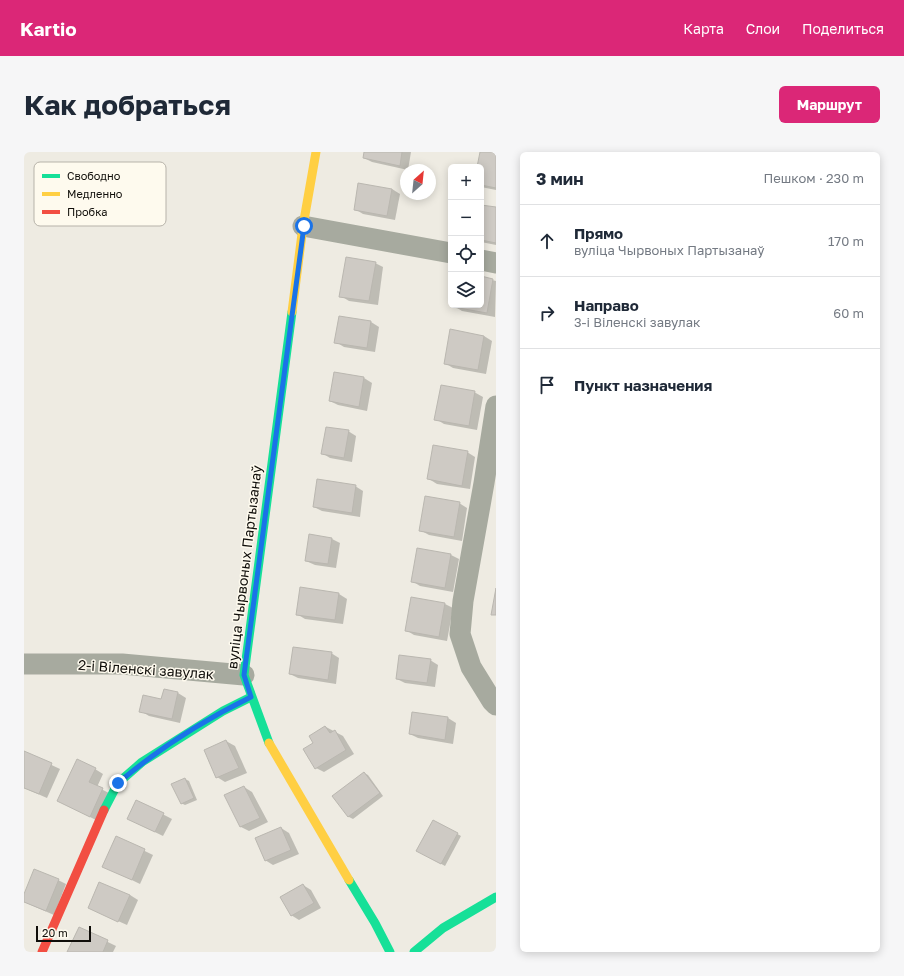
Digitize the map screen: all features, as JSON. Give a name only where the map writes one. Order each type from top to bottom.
[{"type":"street","name":"вуліца Чырвоных Партызанаў","points":[[316,152],[304,226],[244,675],[266,739],[375,923],[390,952]]},
{"type":"street","points":[[304,226],[448,252]]},
{"type":"street","points":[[484,261],[496,263]]},
{"type":"street","points":[[496,406],[463,601],[460,634],[471,668],[496,705]]},
{"type":"street","name":"2-і Віленскі завулак","points":[[24,664],[122,664],[244,675]]},
{"type":"street","points":[[42,952],[96,827],[118,783],[142,762],[223,711],[251,697]]},
{"type":"street","points":[[414,952],[451,921],[496,897]]},
{"type":"building","points":[[364,152],[402,152],[400,166],[363,158]]},
{"type":"building","points":[[480,152],[496,152],[496,188],[484,186],[484,164],[478,164]]},
{"type":"building","points":[[358,183],[392,189],[387,216],[354,210]]},
{"type":"building","points":[[484,205],[496,207],[496,243],[484,241]]},
{"type":"building","points":[[346,257],[376,262],[369,301],[339,297]]},
{"type":"building","points":[[484,277],[493,279],[487,313],[459,308],[484,308]]},
{"type":"building","points":[[339,316],[371,321],[367,348],[334,343]]},
{"type":"building","points":[[450,329],[484,336],[478,370],[444,364]]},
{"type":"building","points":[[334,372],[364,377],[359,407],[329,401]]},
{"type":"building","points":[[441,385],[475,391],[469,426],[434,420]]},
{"type":"building","points":[[326,427],[349,430],[344,458],[321,454]]},
{"type":"building","points":[[433,445],[468,451],[462,486],[427,479]]},
{"type":"building","points":[[317,479],[356,485],[352,513],[313,507]]},
{"type":"building","points":[[425,496],[460,502],[454,537],[419,531]]},
{"type":"building","points":[[309,534],[332,538],[328,564],[305,561]]},
{"type":"building","points":[[417,548],[451,554],[445,588],[411,582]]},
{"type":"building","points":[[300,587],[339,593],[335,620],[296,615]]},
{"type":"building","points":[[496,588],[496,615],[491,615]]},
{"type":"building","points":[[411,597],[445,603],[439,637],[405,631]]},
{"type":"building","points":[[293,647],[332,652],[328,680],[289,674]]},
{"type":"building","points":[[399,655],[431,659],[427,683],[396,679]]},
{"type":"building","points":[[164,689],[178,692],[172,719],[139,712],[143,695],[161,699]]},
{"type":"building","points":[[412,712],[448,717],[445,740],[409,734]]},
{"type":"building","points":[[325,726],[330,733],[335,730],[346,750],[315,769],[303,749],[313,743],[309,736]]},
{"type":"building","points":[[226,740],[239,768],[216,778],[204,750]]},
{"type":"building","points":[[24,751],[52,763],[39,794],[24,788]]},
{"type":"building","points":[[77,759],[96,768],[89,782],[103,788],[90,817],[57,801]]},
{"type":"building","points":[[364,772],[380,793],[348,817],[332,796]]},
{"type":"building","points":[[185,778],[194,798],[181,804],[171,784]]},
{"type":"building","points":[[244,786],[260,818],[240,827],[224,795]]},
{"type":"building","points":[[136,800],[164,813],[155,832],[127,819]]},
{"type":"building","points":[[433,820],[458,833],[441,864],[416,851]]},
{"type":"building","points":[[281,827],[291,850],[265,861],[255,838]]},
{"type":"building","points":[[116,836],[145,849],[132,880],[102,867]]},
{"type":"building","points":[[34,869],[59,879],[46,911],[24,902],[24,894]]},
{"type":"building","points":[[99,882],[130,895],[118,922],[88,908]]},
{"type":"building","points":[[303,884],[314,903],[291,916],[280,897]]},
{"type":"building","points":[[79,927],[108,940],[103,952],[67,952]]},
{"type":"traffic: fast","points":[[269,743],[244,675],[292,312]]},
{"type":"traffic: fast","points":[[104,810],[118,783],[142,762],[223,711],[251,697]]},
{"type":"traffic: fast","points":[[349,880],[375,923],[390,952]]},
{"type":"traffic: fast","points":[[414,952],[443,928],[496,897]]},
{"type":"traffic: slow","points":[[292,312],[303,226],[316,152]]},
{"type":"traffic: slow","points":[[269,743],[349,880]]},
{"type":"traffic: jam","points":[[42,952],[104,810]]},
{"type":"route","points":[[118,783],[142,762],[223,711],[251,697],[244,675],[304,226]]}]
